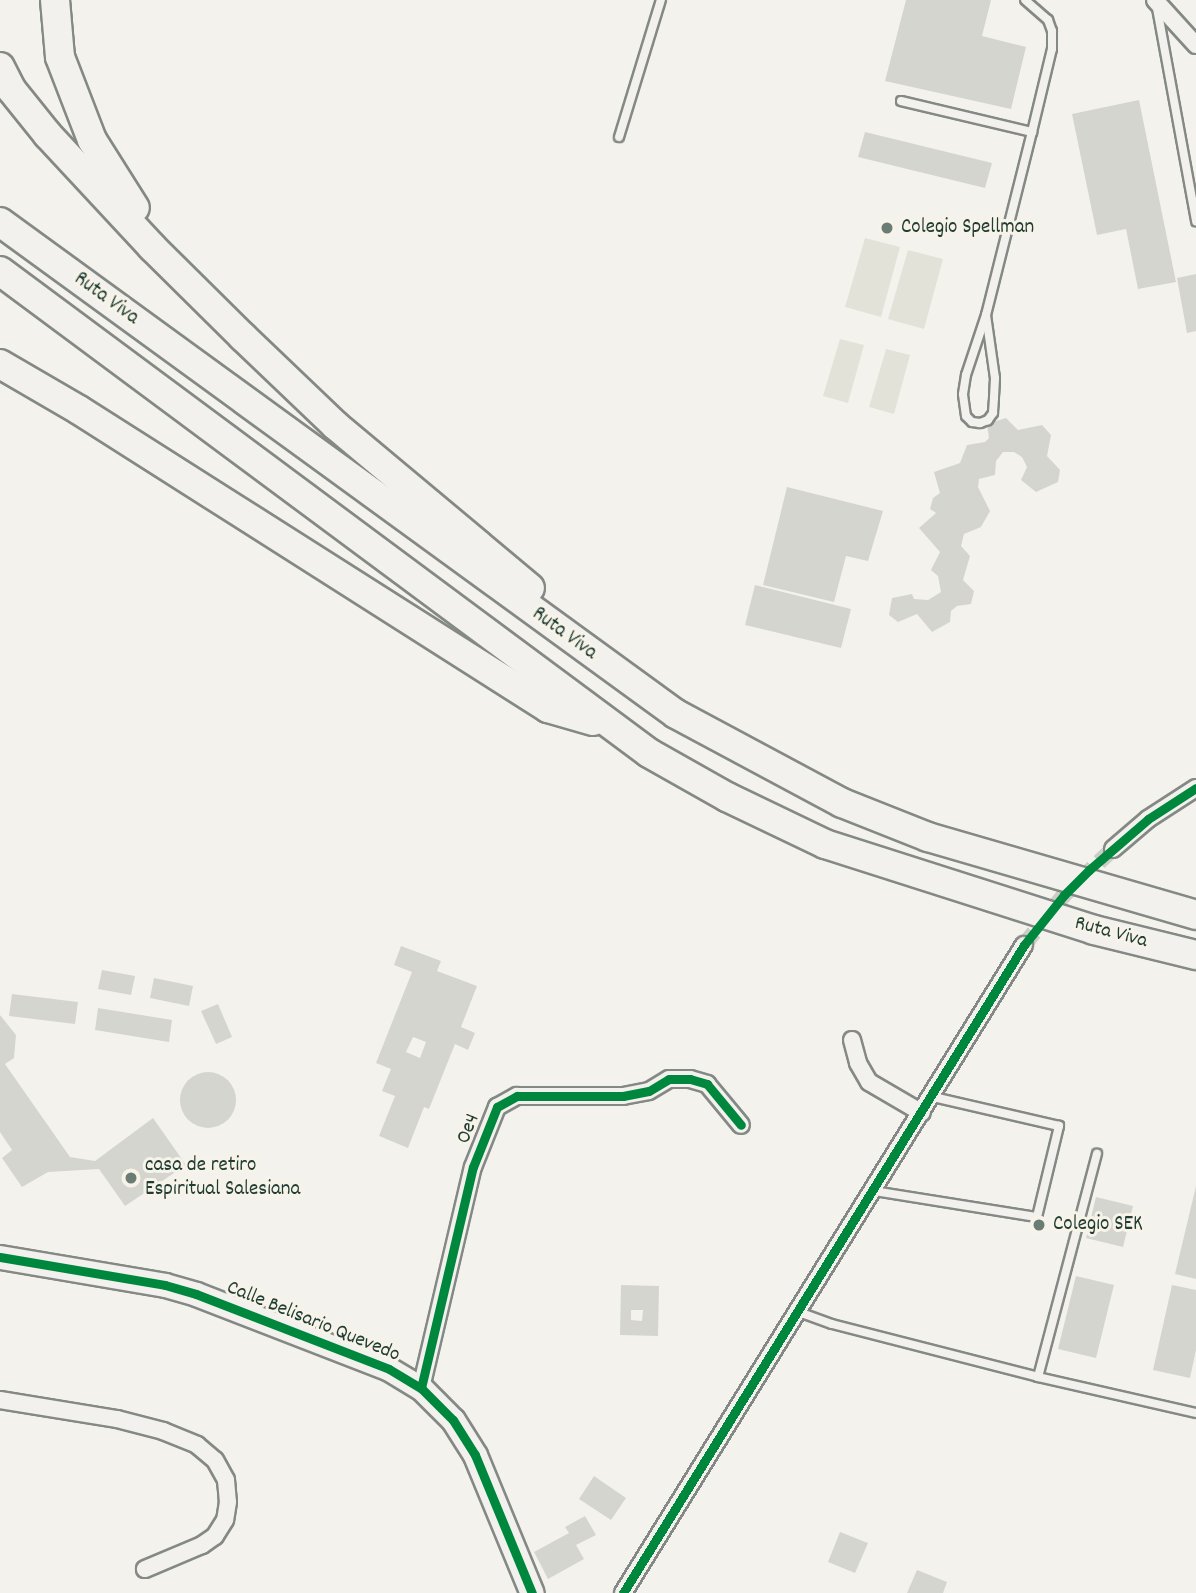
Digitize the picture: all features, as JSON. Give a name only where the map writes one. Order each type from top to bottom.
[{"type":"highway","points":[[55,0],[60,57],[92,140],[130,202],[231,310],[276,368]]},
{"type":"highway","points":[[0,67],[10,89],[48,135],[143,237],[335,425],[543,599],[687,700],[762,759]]},
{"type":"highway","name":"Ruta Viva","points":[[0,222],[676,715],[842,803],[928,836],[1196,915]]},
{"type":"highway","name":"Ruta Viva","points":[[0,271],[606,723],[649,752],[727,797],[825,844],[916,876],[1094,930],[1196,956]]},
{"type":"highway","points":[[0,364],[79,410],[548,708],[606,723]]},
{"type":"highway","points":[[0,382],[79,410]]},
{"type":"street","points":[[1155,1],[1196,45]]},
{"type":"street","points":[[1113,849],[1147,819],[1196,788]]},
{"type":"street","points":[[623,1593],[796,1311],[933,1097],[1024,945]]},
{"type":"street","points":[[852,1040],[858,1063],[869,1082],[922,1113]]},
{"type":"street","name":"Oe4","points":[[421,1388],[473,1167],[497,1107],[506,1099],[517,1096],[623,1096],[649,1091],[669,1079],[690,1079],[708,1084],[741,1125]]},
{"type":"street","name":"Calle Belisario Quevedo","points":[[0,1257],[165,1285],[196,1294],[389,1370],[421,1388],[453,1420],[475,1455],[532,1593]]},
{"type":"street","points":[[0,1400],[117,1419],[163,1430],[197,1445],[215,1460],[226,1480],[228,1503],[225,1520],[215,1536],[202,1545],[145,1569]]},
{"type":"lane","points":[[620,137],[661,0]]},
{"type":"lane","points":[[986,316],[995,379],[994,398],[993,413],[988,421],[980,423],[972,422],[966,416],[963,394],[966,375],[986,316],[1052,49],[1052,31],[1048,20],[1025,0]]},
{"type":"lane","points":[[1155,1],[1196,221]]},
{"type":"lane","points":[[901,101],[1032,132]]},
{"type":"lane","points":[[874,1191],[1037,1217],[1059,1126],[933,1097]]},
{"type":"lane","points":[[1038,1377],[1097,1154]]},
{"type":"lane","points":[[796,1311],[832,1324],[1038,1377],[1196,1413]]},
{"type":"shaded area","points":[[865,238],[900,247],[881,317],[845,307]]},
{"type":"shaded area","points":[[908,250],[943,259],[924,329],[888,319]]},
{"type":"shaded area","points":[[840,339],[864,345],[848,403],[823,396]]},
{"type":"shaded area","points":[[886,349],[910,355],[894,414],[869,407]]},
{"type":"building","points":[[906,0],[991,0],[982,36],[1026,47],[1011,109],[885,81]]},
{"type":"building","points":[[1139,100],[1176,282],[1138,289],[1126,229],[1097,235],[1072,114]]},
{"type":"building","points":[[865,132],[992,163],[985,188],[858,157]]},
{"type":"building","points":[[1196,274],[1196,331],[1187,333],[1177,278]]},
{"type":"building","points":[[1006,418],[1018,430],[1042,425],[1051,435],[1047,456],[1060,470],[1058,482],[1036,492],[1021,480],[1027,467],[1022,457],[1014,452],[1003,452],[996,461],[995,475],[979,479],[978,487],[990,511],[981,527],[964,534],[961,546],[970,556],[963,580],[974,591],[971,604],[957,606],[951,611],[950,622],[932,632],[917,614],[898,622],[889,615],[892,598],[912,594],[914,599],[928,600],[941,592],[938,576],[931,570],[940,552],[919,528],[936,513],[930,509],[933,498],[940,493],[934,472],[960,463],[967,445],[985,442],[989,438],[987,424]]},
{"type":"building","points":[[787,487],[883,511],[868,561],[846,556],[834,602],[763,585]]},
{"type":"building","points":[[755,585],[851,609],[841,648],[745,625]]},
{"type":"building","points":[[401,946],[441,961],[437,971],[477,986],[461,1027],[475,1033],[468,1050],[455,1044],[429,1109],[424,1107],[408,1148],[379,1136],[395,1096],[382,1091],[391,1069],[376,1063],[412,972],[394,965]],"holes":[[[413,1037],[426,1042],[420,1058],[406,1052]]]},
{"type":"building","points":[[102,970],[135,976],[131,995],[98,989]]},
{"type":"building","points":[[154,978],[193,986],[189,1006],[150,998]]},
{"type":"building","points":[[12,994],[78,1002],[75,1024],[9,1016]]},
{"type":"building","points":[[218,1004],[232,1037],[216,1044],[201,1011]]},
{"type":"building","points":[[98,1008],[172,1020],[169,1042],[95,1030]]},
{"type":"building","points":[[0,1015],[16,1035],[14,1058],[5,1064],[70,1157],[95,1161],[153,1118],[186,1165],[125,1206],[99,1169],[48,1172],[22,1187],[2,1158],[12,1150],[0,1132]]},
{"type":"building","points":[[208,1072],[228,1080],[236,1100],[228,1120],[208,1128],[188,1120],[180,1100],[188,1080]]},
{"type":"building","points":[[1196,1186],[1196,1279],[1175,1274]]},
{"type":"building","points":[[1096,1197],[1133,1206],[1123,1247],[1086,1238]]},
{"type":"building","points":[[1076,1276],[1114,1285],[1096,1358],[1058,1349]]},
{"type":"building","points":[[621,1285],[659,1286],[658,1336],[620,1335]],"holes":[[[631,1310],[643,1310],[642,1321],[631,1320]]]},
{"type":"building","points":[[1172,1285],[1196,1290],[1196,1350],[1190,1378],[1153,1370]]},
{"type":"building","points":[[594,1476],[626,1498],[611,1520],[579,1499]]},
{"type":"building","points":[[585,1516],[596,1535],[576,1545],[584,1559],[548,1579],[534,1552],[569,1533],[565,1527]]},
{"type":"building","points":[[840,1532],[868,1543],[855,1573],[828,1562]]},
{"type":"building","points":[[917,1570],[947,1582],[943,1593],[907,1593]]},
{"type":"tunnel","points":[[1024,945],[1064,895],[1113,849]]},
{"type":"cycle path","points":[[623,1593],[1024,945],[1064,895],[1089,870],[1148,819],[1196,788]]},
{"type":"cycle path","points":[[421,1388],[473,1167],[497,1107],[517,1096],[623,1096],[649,1091],[669,1079],[690,1079],[707,1084],[741,1125]]},
{"type":"cycle path","points":[[0,1257],[165,1285],[196,1294],[389,1369],[421,1388],[453,1420],[475,1455],[532,1593]]},
{"type":"place","name":"Colegio Spellman","points":[[887,228]]},
{"type":"place","name":"casa de retiro Espiritual Salesiana","points":[[131,1178]]},
{"type":"place","name":"Colegio SEK","points":[[1039,1225]]}]
